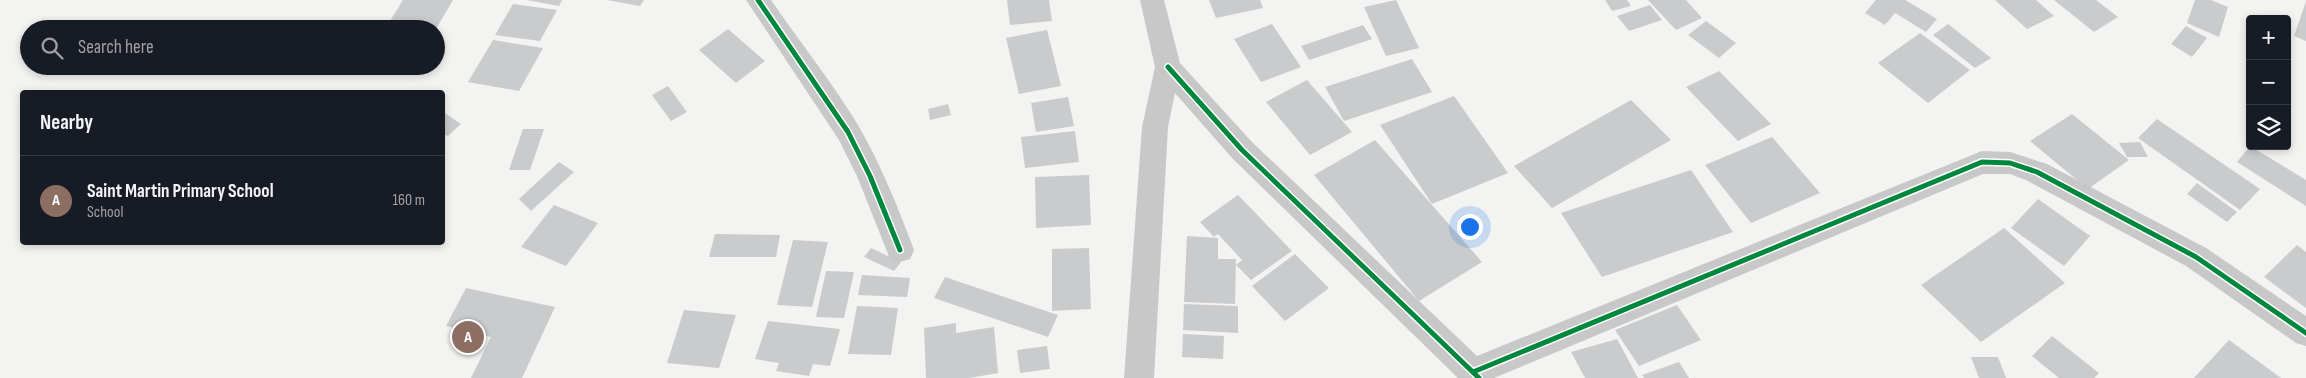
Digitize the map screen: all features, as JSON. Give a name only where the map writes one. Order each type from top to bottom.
[{"type":"street","points":[[758,0],[825,97],[858,151],[880,198],[900,250]]},
{"type":"street","points":[[1134,377],[1155,127],[1168,68],[1152,0]]},
{"type":"street","points":[[1168,68],[1242,150],[1476,375],[1982,162],[2010,163],[2037,172],[2196,257],[2306,333]]},
{"type":"building","points":[[403,0],[453,0],[441,20],[391,20]]},
{"type":"building","points":[[527,0],[562,0],[559,6]]},
{"type":"building","points":[[607,0],[644,0],[640,6]]},
{"type":"building","points":[[1007,0],[1049,0],[1052,21],[1010,25]]},
{"type":"building","points":[[1209,0],[1260,0],[1263,8],[1216,18]]},
{"type":"building","points":[[1396,0],[1419,48],[1386,56],[1364,7]]},
{"type":"building","points":[[1605,0],[1627,0],[1631,6],[1612,11]]},
{"type":"building","points":[[1648,0],[1686,0],[1702,18],[1676,30]]},
{"type":"building","points":[[1876,0],[1905,0],[1937,19],[1926,32],[1895,13],[1885,25],[1865,13]]},
{"type":"building","points":[[1995,0],[2036,0],[2054,16],[2027,29]]},
{"type":"building","points":[[2054,0],[2096,0],[2118,17],[2094,32]]},
{"type":"building","points":[[2195,0],[2211,0],[2228,7],[2219,37],[2187,23]]},
{"type":"building","points":[[2306,1],[2306,41],[2294,36]]},
{"type":"building","points":[[513,4],[557,10],[540,41],[495,35]]},
{"type":"building","points":[[1650,5],[1662,20],[1629,31],[1617,16]]},
{"type":"building","points":[[1706,21],[1736,43],[1719,58],[1688,35]]},
{"type":"building","points":[[1272,24],[1301,67],[1261,82],[1234,39]]},
{"type":"building","points":[[1948,24],[1991,58],[1975,68],[1933,35]]},
{"type":"building","points":[[1363,25],[1372,39],[1309,60],[1301,46]]},
{"type":"building","points":[[2186,26],[2207,38],[2192,57],[2171,44]]},
{"type":"building","points":[[728,29],[765,61],[736,83],[699,50]]},
{"type":"building","points":[[1047,30],[1061,86],[1019,94],[1006,38]]},
{"type":"building","points":[[1920,33],[1970,70],[1928,103],[1878,63]]},
{"type":"building","points":[[493,40],[543,48],[519,91],[468,82]]},
{"type":"building","points":[[1412,59],[1432,92],[1344,121],[1325,87]]},
{"type":"building","points":[[1719,71],[1771,124],[1738,141],[1686,87]]},
{"type":"building","points":[[1307,80],[1352,132],[1310,155],[1266,102]]},
{"type":"building","points":[[668,86],[687,112],[671,121],[652,95]]},
{"type":"building","points":[[1454,96],[1508,173],[1432,204],[1380,125]]},
{"type":"building","points":[[1068,97],[1074,126],[1036,132],[1031,103]]},
{"type":"building","points":[[1631,100],[1671,140],[1552,208],[1514,166]]},
{"type":"building","points":[[948,104],[951,115],[930,120],[928,109]]},
{"type":"building","points":[[445,113],[461,124],[448,136],[445,134]]},
{"type":"building","points":[[2072,114],[2129,160],[2088,189],[2030,141]]},
{"type":"building","points":[[2157,119],[2260,189],[2240,210],[2138,138]]},
{"type":"building","points":[[523,129],[544,129],[530,170],[509,170]]},
{"type":"building","points":[[1075,131],[1079,162],[1025,168],[1021,137]]},
{"type":"building","points":[[1772,137],[1820,193],[1751,223],[1705,165]]},
{"type":"building","points":[[1375,140],[1482,262],[1419,301],[1314,175]]},
{"type":"building","points":[[2140,142],[2148,157],[2127,157],[2119,143]]},
{"type":"building","points":[[2247,150],[2257,150],[2306,180],[2306,206],[2237,162]]},
{"type":"building","points":[[559,162],[574,172],[531,211],[519,199]]},
{"type":"building","points":[[1691,170],[1733,232],[1602,277],[1561,213]]},
{"type":"building","points":[[1089,175],[1091,225],[1036,228],[1035,177]]},
{"type":"building","points":[[2197,183],[2237,212],[2227,222],[2187,194]]},
{"type":"building","points":[[1238,195],[1292,251],[1251,280],[1236,265],[1242,260],[1218,234],[1214,237],[1200,222]]},
{"type":"building","points":[[2038,199],[2090,236],[2064,266],[2011,228]]},
{"type":"building","points":[[554,205],[598,223],[566,266],[521,247]]},
{"type":"building","points":[[2004,228],[2065,283],[1981,342],[1921,285]]},
{"type":"building","points":[[715,234],[780,235],[776,257],[709,257]]},
{"type":"building","points":[[1187,236],[1218,238],[1218,259],[1236,259],[1235,304],[1184,302]]},
{"type":"building","points":[[793,240],[828,242],[812,307],[777,305]]},
{"type":"building","points":[[2297,245],[2306,252],[2306,308],[2264,277]]},
{"type":"building","points":[[871,248],[901,262],[894,271],[864,257]]},
{"type":"building","points":[[1089,248],[1091,309],[1052,311],[1052,249]]},
{"type":"building","points":[[1295,254],[1329,288],[1285,321],[1252,286]]},
{"type":"building","points":[[826,271],[854,272],[844,318],[816,317]]},
{"type":"building","points":[[862,275],[910,278],[907,297],[858,295]]},
{"type":"building","points":[[945,277],[1058,315],[1048,337],[934,298]]},
{"type":"building","points":[[466,288],[555,307],[522,378],[471,378],[491,337],[446,326]]},
{"type":"building","points":[[1184,304],[1238,306],[1238,333],[1183,330]]},
{"type":"building","points":[[1677,305],[1701,340],[1639,366],[1615,330]]},
{"type":"building","points":[[857,306],[898,308],[891,355],[848,354]]},
{"type":"building","points":[[684,310],[736,315],[719,368],[667,363]]},
{"type":"building","points":[[768,321],[840,329],[830,366],[813,364],[809,376],[776,371],[779,363],[755,359]]},
{"type":"building","points":[[956,323],[956,333],[994,327],[998,373],[969,378],[926,378],[924,328]]},
{"type":"building","points":[[1183,334],[1224,336],[1223,359],[1182,357]]},
{"type":"building","points":[[2052,336],[2099,373],[2094,378],[2059,378],[2032,356]]},
{"type":"building","points":[[1617,339],[1638,378],[1585,378],[1571,352]]},
{"type":"building","points":[[2229,340],[2281,378],[2194,378]]},
{"type":"building","points":[[1047,346],[1050,369],[1020,373],[1017,350]]},
{"type":"building","points":[[1971,357],[1998,357],[2006,378],[1979,378]]},
{"type":"building","points":[[1679,362],[1689,378],[1644,378],[1642,375]]},
{"type":"cycle path","points":[[758,0],[848,132],[870,176],[900,250]]},
{"type":"cycle path","points":[[1168,67],[1242,150],[1479,378]]},
{"type":"cycle path","points":[[1473,372],[1982,162],[2010,163],[2037,172],[2196,257],[2306,333]]},
{"type":"place","name":"Saint Martin Primary School","points":[[468,337]]}]
